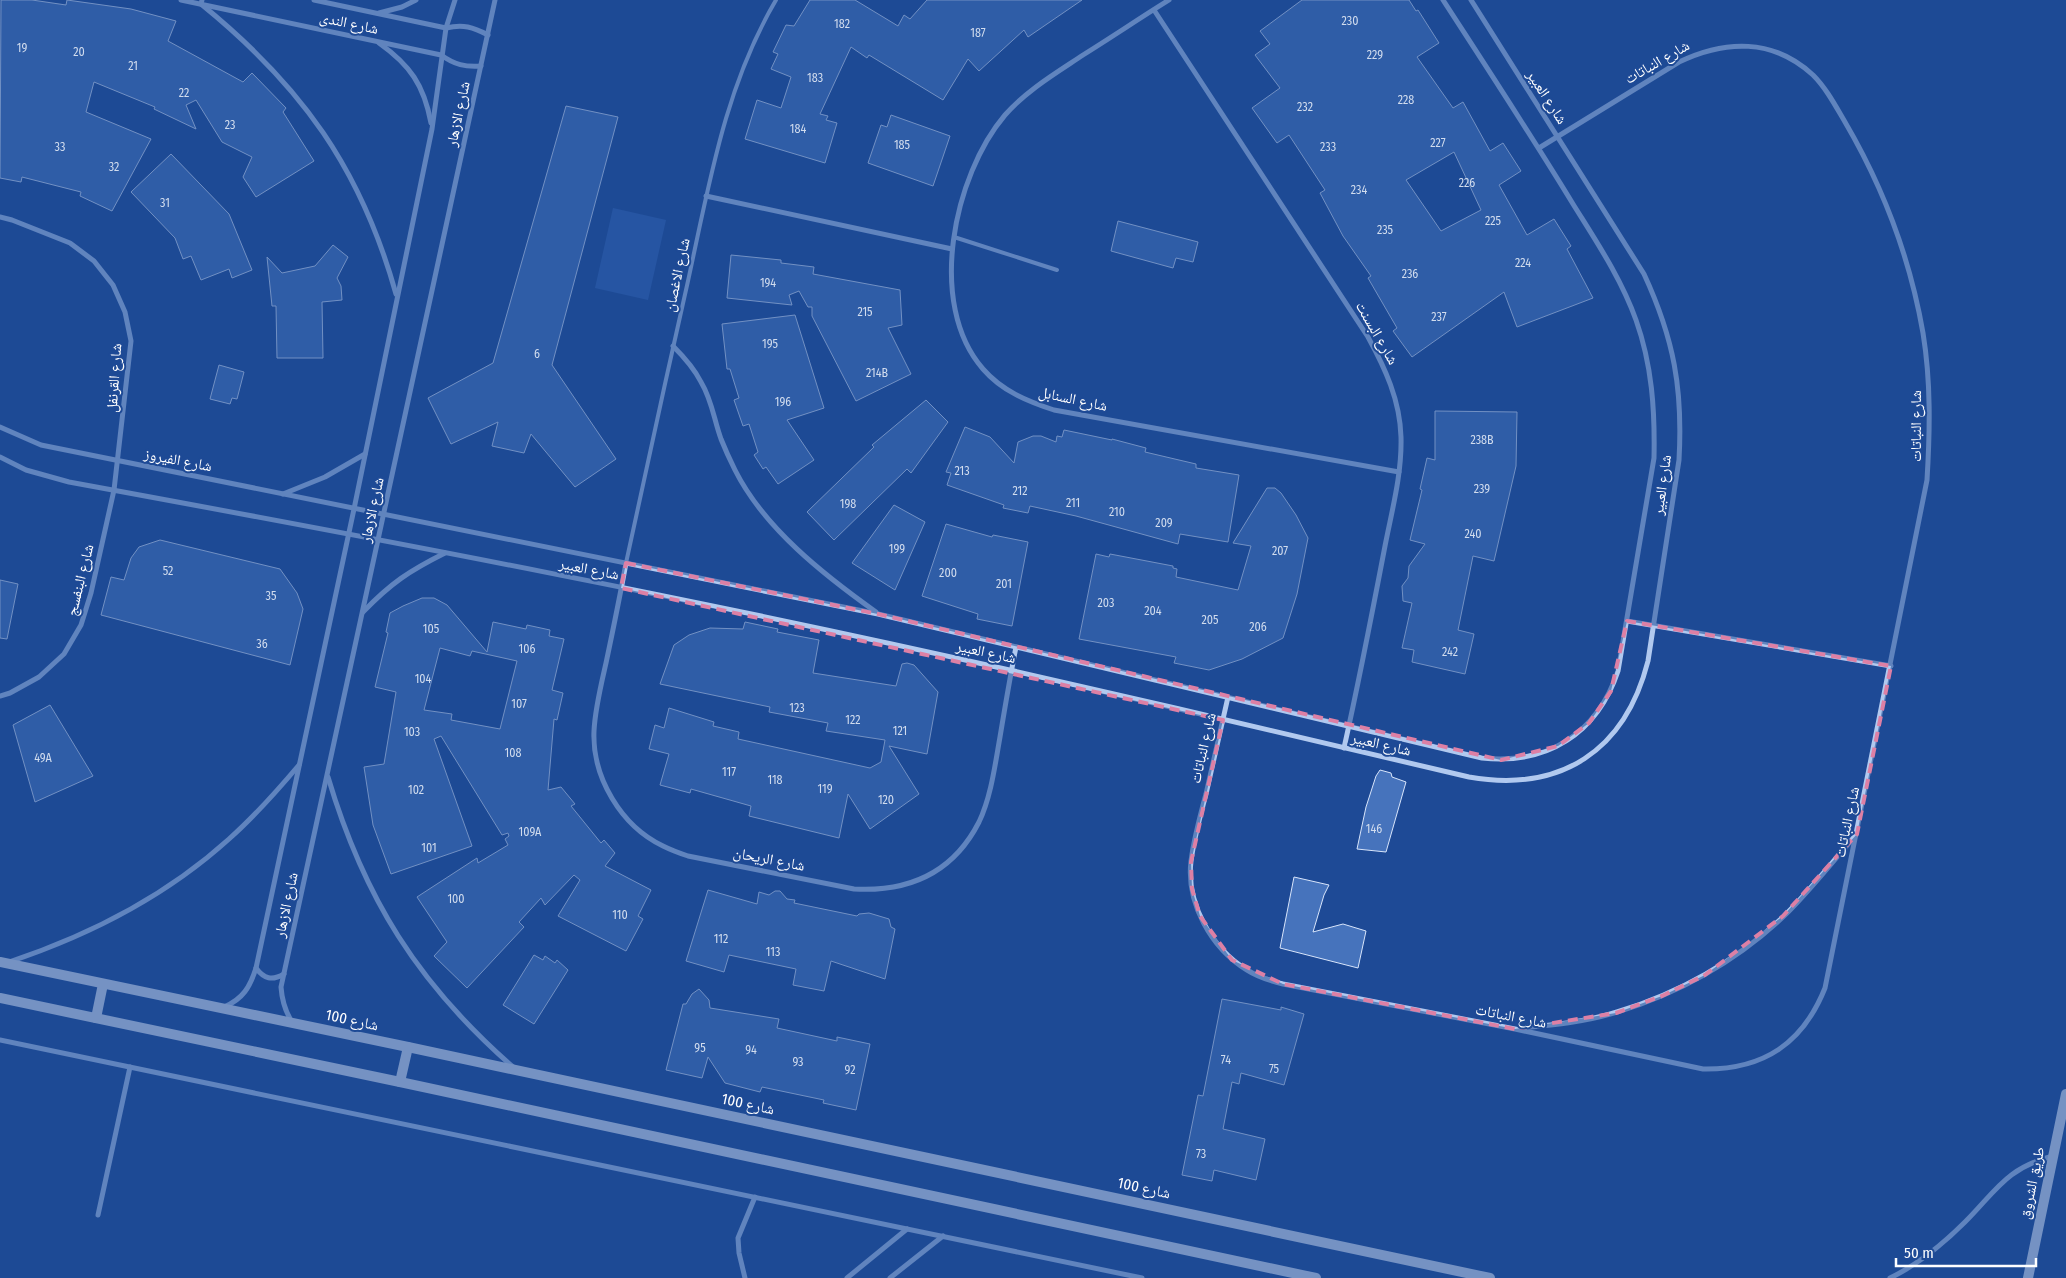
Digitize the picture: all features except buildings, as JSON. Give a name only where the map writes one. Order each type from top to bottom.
[{"type":"street","name":"شارع الندى","points":[[181,0],[202,2],[441,55],[452,63],[466,66],[481,66]]},
{"type":"street","name":"شارع الندى","points":[[314,0],[446,28],[460,25],[474,27],[488,35]]},
{"type":"street","points":[[377,14],[402,7],[416,0]]},
{"type":"street","name":"شارع الازهار","points":[[222,1008],[234,1003],[245,994],[252,982],[256,968],[354,509],[432,129],[446,28],[455,0]]},
{"type":"street","name":"شارع الازهار","points":[[293,1023],[286,1012],[282,1000],[281,987],[495,0]]},
{"type":"street","name":"شارع السنابل","points":[[1169,0],[1036,87],[1005,115],[986,142],[971,172],[952,249],[953,292],[957,319],[967,345],[983,368],[1003,387],[1028,402],[1054,410],[1399,472]]},
{"type":"street","name":"شارع العبير","points":[[354,509],[878,614],[1482,758],[1501,760],[1540,754],[1558,746],[1574,736],[1589,723],[1601,708],[1611,691],[1618,671],[1654,458],[1655,422],[1652,387],[1646,353],[1636,319],[1622,287],[1540,148],[1442,0]]},
{"type":"street","name":"شارع العبير","points":[[348,534],[621,588],[1012,670],[1493,781],[1517,782],[1540,778],[1563,770],[1584,759],[1603,744],[1619,726],[1632,706],[1642,684],[1679,460],[1680,396],[1676,365],[1668,334],[1658,304],[1644,274],[1470,0]]},
{"type":"street","points":[[202,2],[268,64],[298,98],[325,134],[348,173],[368,213],[385,255],[397,297]]},
{"type":"street","name":"شارع البسنت","points":[[1154,10],[1368,337],[1385,368],[1396,401],[1401,436],[1399,472],[1344,748]]},
{"type":"street","points":[[377,41],[398,57],[416,78],[427,102],[432,129]]},
{"type":"street","name":"شارع النباتات","points":[[1228,697],[1191,862],[1192,889],[1200,916],[1214,940],[1226,953],[1248,970],[1265,979],[1283,984],[1515,1029],[1703,1069],[1726,1070],[1748,1065],[1769,1056],[1788,1044],[1804,1028],[1817,1009],[1826,988],[1927,480],[1930,432],[1924,344],[1913,287],[1900,240],[1862,150],[1826,90],[1813,75],[1796,62],[1778,53],[1738,45],[1717,47],[1698,53],[1679,62],[1540,148]]},
{"type":"street","points":[[706,196],[952,249]]},
{"type":"street","name":"شارع القرنفل","points":[[0,217],[70,243],[94,261],[113,285],[125,312],[130,341],[119,461]]},
{"type":"street","points":[[674,346],[702,382],[711,404],[721,439],[736,472],[755,502],[812,563],[844,590],[878,614]]},
{"type":"street","name":"شارع الفيروز","points":[[0,427],[41,445],[354,509]]},
{"type":"street","points":[[282,494],[325,477],[365,454]]},
{"type":"street","points":[[0,457],[26,470],[69,482],[348,534]]},
{"type":"street","name":"شارع البنفسج","points":[[0,696],[10,693],[39,677],[64,654],[81,626],[91,593],[119,461]]},
{"type":"street","points":[[363,612],[387,588],[415,568],[446,553]]},
{"type":"street","name":"شارع الريحان","points":[[626,562],[598,704],[594,731],[596,759],[605,786],[619,810],[638,830],[662,846],[688,856],[854,889],[878,890],[901,887],[926,877],[948,862],[966,843],[980,820],[994,768],[1016,648]]},
{"type":"street","points":[[1627,621],[1891,666]]},
{"type":"street","points":[[2,963],[54,947],[101,926],[146,901],[189,872],[229,839],[266,803],[299,764]]},
{"type":"street","points":[[328,775],[353,850],[388,921],[434,986],[487,1044],[517,1070]]},
{"type":"street","points":[[1515,1029],[1568,1023],[1616,1013],[1662,996],[1706,975],[1746,948],[1783,916],[1857,834]]},
{"type":"street","name":"شارع 100","points":[[2,963],[517,1070],[1490,1278]]},
{"type":"street","points":[[256,968],[261,975],[268,979],[284,974]]},
{"type":"street","points":[[96,1018],[102,984]]},
{"type":"street","points":[[0,998],[1316,1278]]},
{"type":"street","points":[[0,1040],[1142,1278]]},
{"type":"street","points":[[400,1082],[408,1047]]},
{"type":"street","points":[[98,1215],[130,1068]]},
{"type":"street","name":"طريق الشروق","points":[[2028,1278],[2066,1094]]},
{"type":"street","points":[[1890,1278],[1930,1252],[1964,1223],[2006,1178],[2028,1164],[2053,1156]]},
{"type":"street","points":[[745,1278],[738,1252],[738,1238],[755,1197]]},
{"type":"street","points":[[847,1278],[906,1229]]},
{"type":"street","points":[[890,1278],[943,1236]]},
{"type":"lane","name":"شارع الاغصان","points":[[626,562],[706,196],[737,82],[754,40],[776,0]]},
{"type":"lane","points":[[954,237],[1058,270]]},
{"type":"highlighted area","points":[[626,563],[878,614],[1501,760],[1558,746],[1589,723],[1611,691],[1627,621],[1891,666],[1857,834],[1783,916],[1705,975],[1662,996],[1616,1013],[1515,1029],[1283,984],[1232,960],[1200,916],[1192,889],[1191,862],[1223,720],[621,588]]},
{"type":"shaded area","points":[[613,208],[666,220],[648,300],[595,288]]}]
